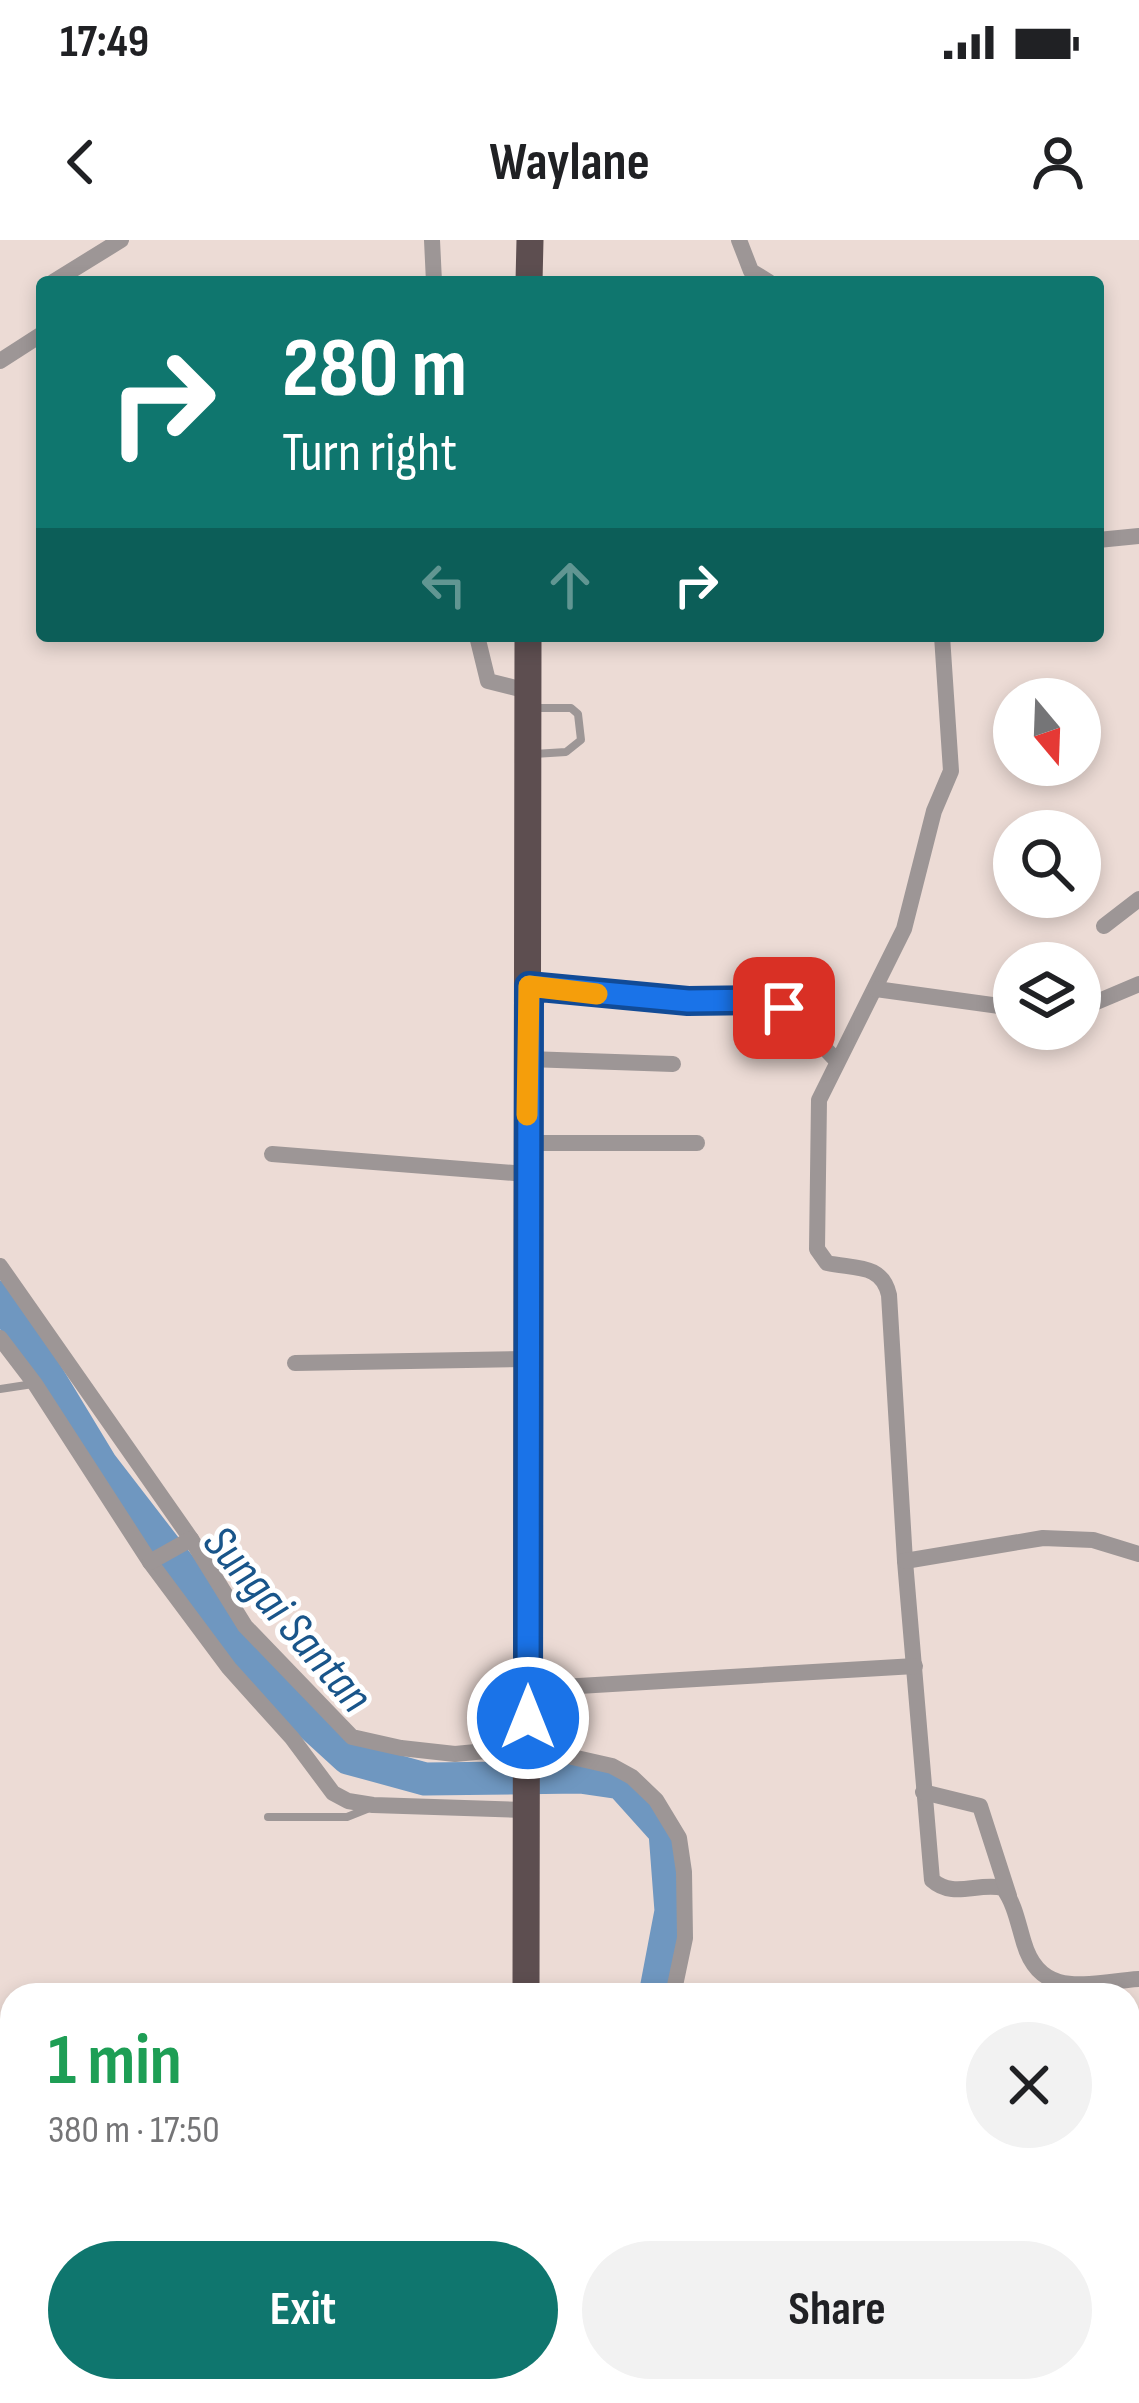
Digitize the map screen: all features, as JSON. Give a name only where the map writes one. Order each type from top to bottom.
[{"type":"highway","points":[[530,240],[530,276]]},
{"type":"highway","points":[[526,1983],[528,642]]},
{"type":"street","points":[[63,276],[121,240]]},
{"type":"street","points":[[432,240],[434,276]]},
{"type":"street","points":[[739,240],[751,271],[759,276]]},
{"type":"street","points":[[0,361],[36,338]]},
{"type":"street","points":[[1104,539],[1139,536]]},
{"type":"street","points":[[478,642],[488,681],[528,700]]},
{"type":"street","points":[[942,642],[951,771],[934,811],[904,929],[819,1100],[818,1249],[827,1263],[876,1271],[887,1285],[932,1880],[952,1891],[996,1886],[1009,1896]]},
{"type":"street","points":[[1104,926],[1139,898]]},
{"type":"street","points":[[1101,1000],[1139,984]]},
{"type":"street","points":[[529,986],[639,998],[776,1003],[836,1060]]},
{"type":"street","points":[[876,989],[993,1006]]},
{"type":"street","points":[[528,1059],[673,1064]]},
{"type":"street","points":[[527,1143],[697,1144]]},
{"type":"street","points":[[272,1154],[527,1174]]},
{"type":"street","points":[[0,1266],[244,1626],[352,1737],[455,1754],[528,1751],[612,1766],[632,1777],[671,1820],[679,1838],[685,1938],[676,1983]]},
{"type":"street","points":[[0,1338],[229,1668],[292,1738],[333,1793],[348,1801],[373,1804],[526,1807]]},
{"type":"street","points":[[295,1363],[527,1360]]},
{"type":"street","points":[[905,1561],[1033,1538],[1093,1540],[1139,1554]]},
{"type":"street","points":[[154,1560],[185,1543]]},
{"type":"street","points":[[528,1688],[915,1666]]},
{"type":"street","points":[[922,1792],[980,1806],[1031,1966],[1044,1978],[1066,1983]]},
{"type":"street","points":[[1085,1983],[1139,1979]]},
{"type":"lane","points":[[528,700],[571,708],[578,714],[581,740],[566,752],[528,755]]},
{"type":"lane","points":[[0,1389],[35,1384]]},
{"type":"lane","points":[[268,1817],[347,1817],[373,1804]]},
{"type":"waterway","name":"Sungai Santan","points":[[0,1297],[101,1464],[279,1695],[348,1758],[425,1779],[580,1777],[621,1783],[665,1832],[671,1911],[657,1983]]},
{"type":"slow traffic","points":[[527,1115],[529,986],[597,994]]},
{"type":"route","points":[[528,1718],[529,986],[688,1001],[764,1000],[784,1008]]}]
